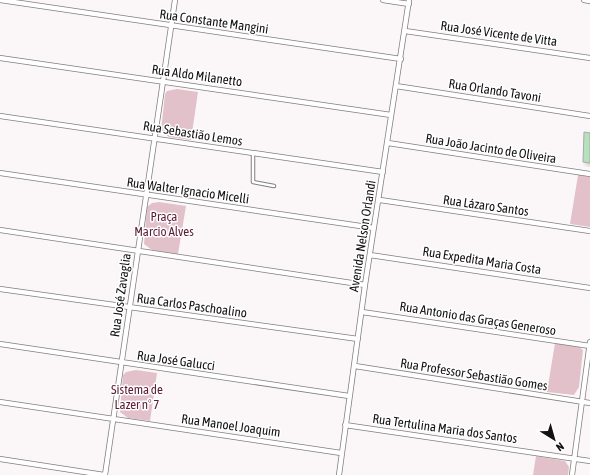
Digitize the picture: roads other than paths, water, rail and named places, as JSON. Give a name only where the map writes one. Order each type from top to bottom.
[{"type":"street","name":"Rua Constante Mangini","points":[[0,0],[401,59]]},
{"type":"street","name":"Rua José Zavaglia","points":[[105,475],[175,0]]},
{"type":"street","points":[[383,0],[409,2]]},
{"type":"street","points":[[584,0],[590,1]]},
{"type":"street","name":"Avenida Nelson Orlandi","points":[[339,475],[365,285],[380,200],[391,115],[409,2]]},
{"type":"street","name":"Rua José Vicente de Vitta","points":[[405,30],[590,58]]},
{"type":"street","name":"Rua Aldo Milanetto","points":[[0,58],[391,115]]},
{"type":"street","name":"Rua Orlando Tavoni","points":[[396,86],[590,116]]},
{"type":"street","name":"Rua Sebastião Lemos","points":[[0,116],[383,172]]},
{"type":"street","name":"Rua João Jacinto de Oliveira","points":[[388,143],[590,174]]},
{"type":"street","name":"Rua Walter Ignacio Micelli","points":[[0,173],[374,228]]},
{"type":"street","name":"Rua Lázaro Santos","points":[[380,200],[590,231]]},
{"type":"street","points":[[0,230],[137,252],[365,285]]},
{"type":"street","name":"Rua Expedita Maria Costa","points":[[370,255],[590,288]]},
{"type":"street","name":"Rua Carlos Paschoalino","points":[[0,289],[358,340]]},
{"type":"street","name":"Rua Antonio das Graças Generoso","points":[[362,312],[590,346]]},
{"type":"street","points":[[572,475],[590,342]]},
{"type":"street","name":"Rua José Galucci","points":[[0,344],[349,396]]},
{"type":"street","name":"Rua Professor Sebastião Gomes","points":[[355,366],[590,403]]},
{"type":"street","name":"Rua Manoel Joaquim","points":[[0,402],[341,453]]},
{"type":"street","name":"Rua Tertulina Maria dos Santos","points":[[345,425],[590,461]]},
{"type":"street","points":[[0,459],[105,475]]},
{"type":"lane","points":[[253,153],[253,182],[256,184],[274,186]]},
{"type":"park label","name":"Praça Marcio Alves","points":[[164,224]]},
{"type":"park label","name":"Sistema de Lazer nº 7","points":[[137,396]]}]
